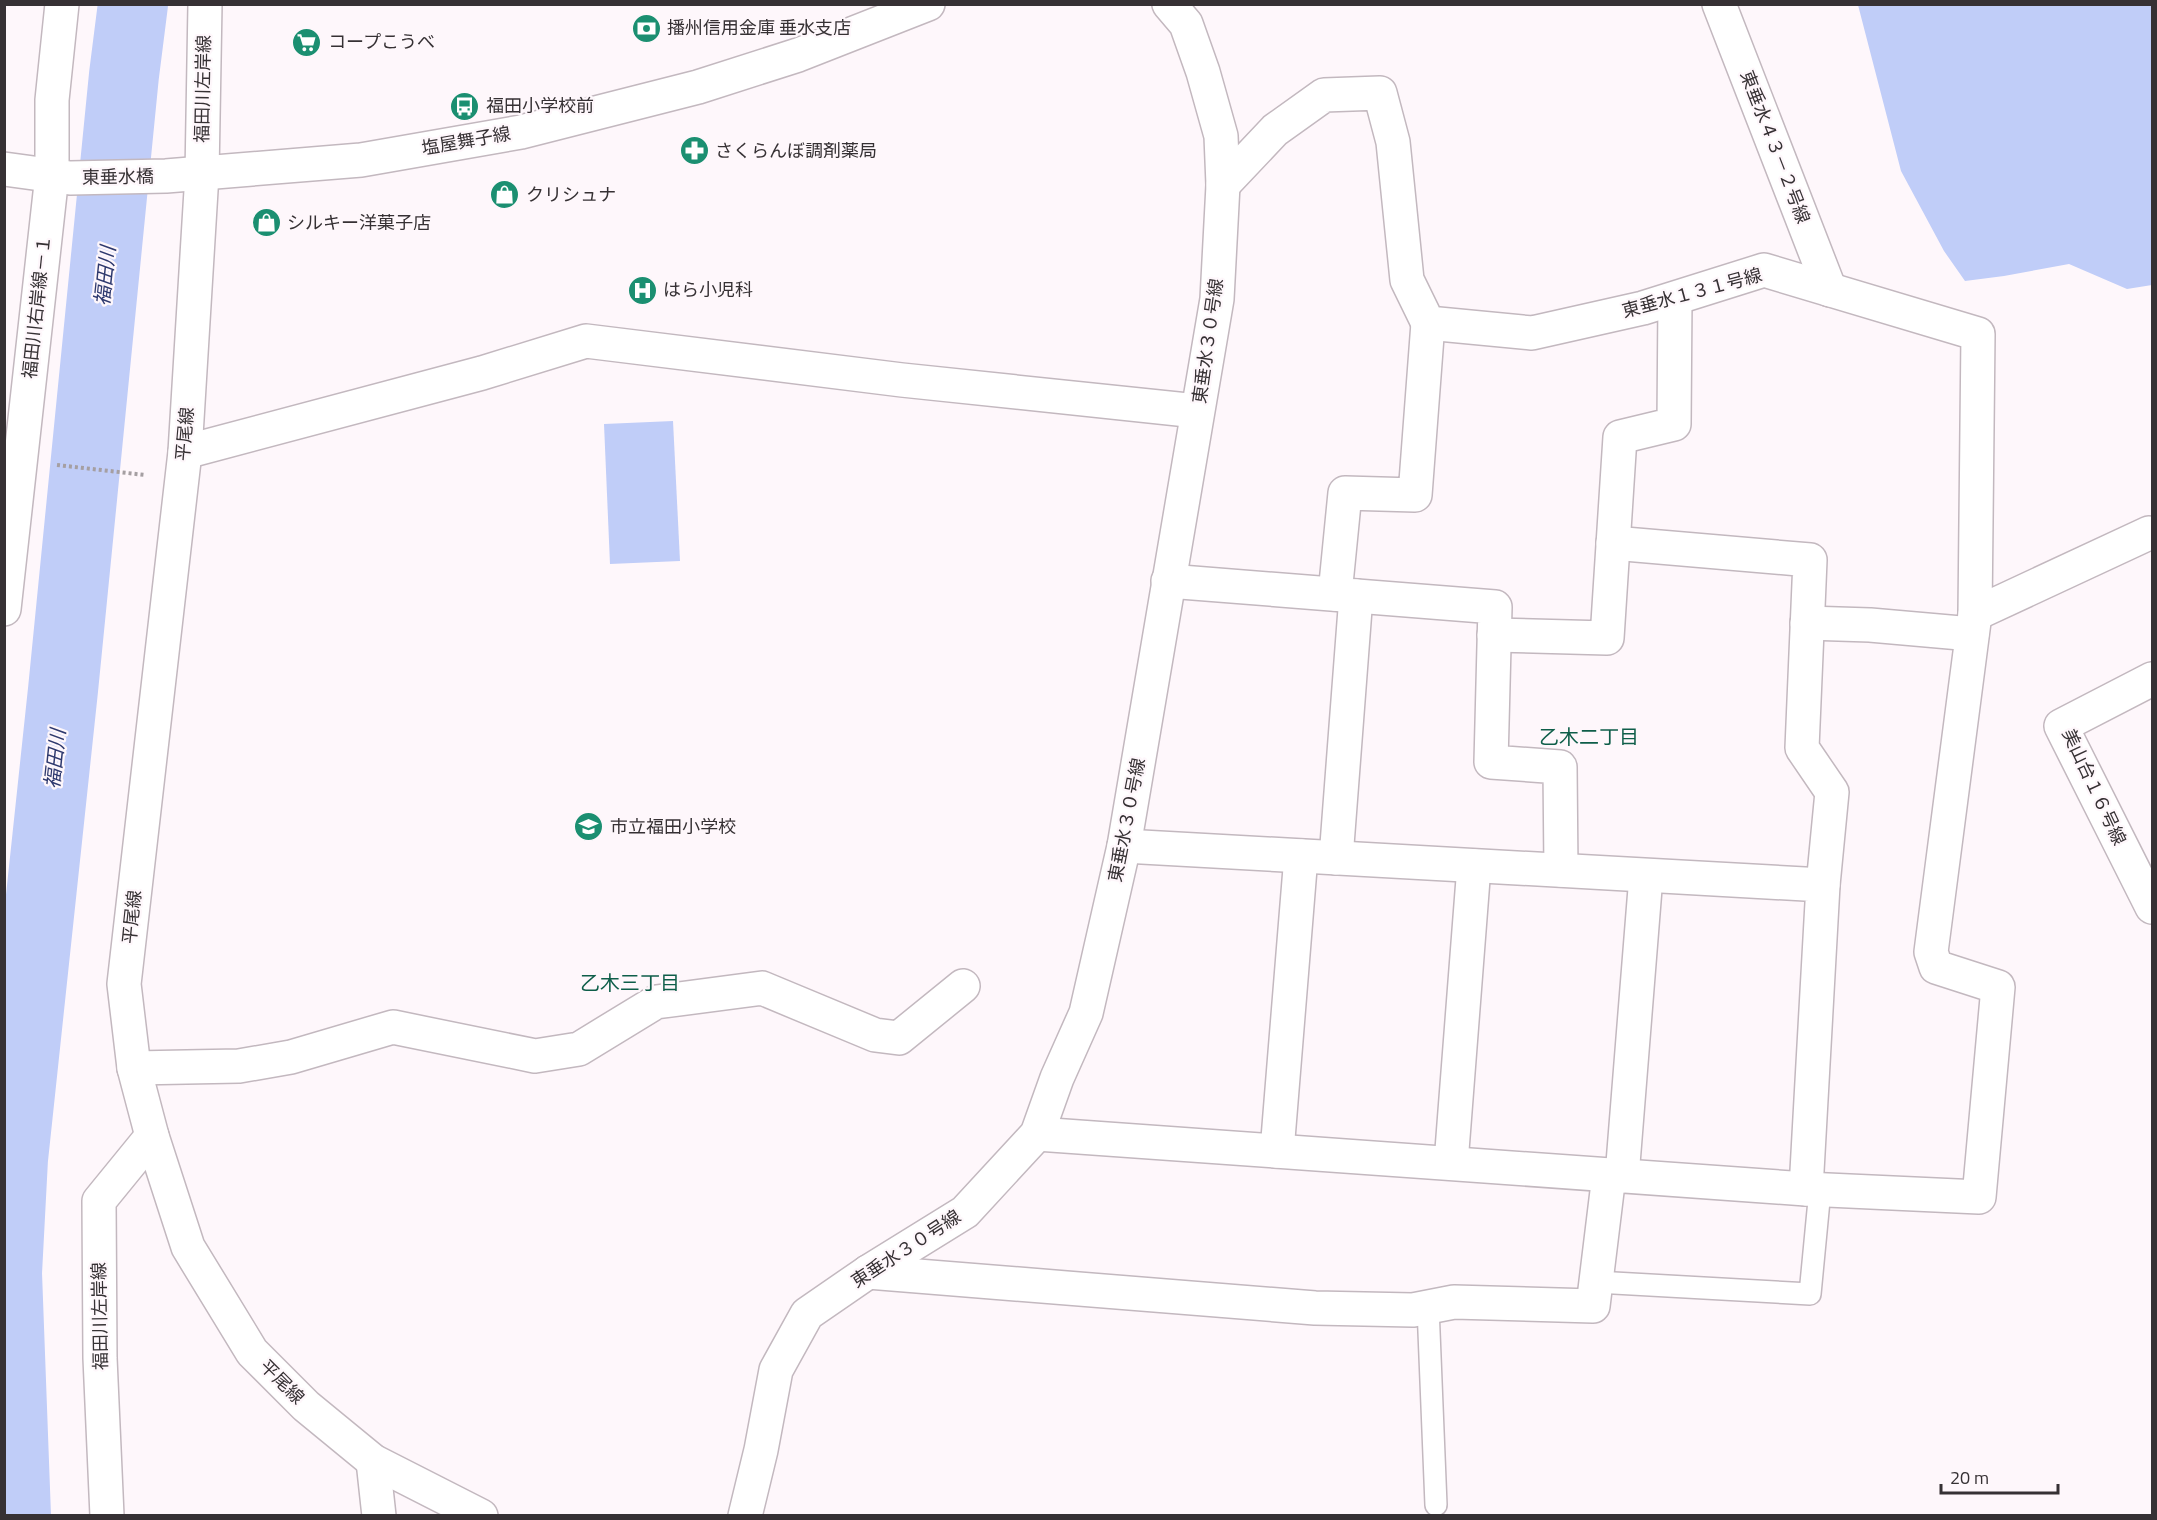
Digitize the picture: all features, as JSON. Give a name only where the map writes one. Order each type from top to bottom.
[{"type":"street","name":"福田川右岸線－１","points":[[4,609],[11,483],[61,176],[52,100],[62,4]]},
{"type":"street","name":"福田川左岸線","points":[[202,174],[205,4]]},
{"type":"street","name":"塩屋舞子線","points":[[166,176],[361,160],[521,132],[698,87],[798,55],[928,4]]},
{"type":"street","name":"東垂水３０号線","points":[[745,1515],[761,1450],[776,1370],[807,1314],[868,1272],[965,1212],[1037,1134],[1057,1078],[1086,1013],[1124,846],[1217,299],[1222,185],[1221,136],[1203,72],[1186,24],[1168,4]]},
{"type":"street","name":"東垂水４３－２号線","points":[[1719,4],[1830,290]]},
{"type":"street","points":[[1222,185],[1275,130],[1324,95],[1380,93],[1393,142],[1407,280],[1428,322],[1415,495],[1345,493],[1345,595],[1336,858]]},
{"type":"street","points":[[4,169],[61,176]]},
{"type":"street","name":"平尾線","points":[[202,174],[184,452],[124,984],[134,1068],[152,1136],[188,1247],[252,1352],[306,1406],[373,1461],[481,1515]]},
{"type":"street","name":"東垂水橋","points":[[61,176],[166,176]]},
{"type":"street","name":"東垂水１３１号線","points":[[1428,322],[1532,333],[1675,299],[1764,270],[1978,334],[1974,624]]},
{"type":"street","points":[[1494,635],[1607,638],[1620,437],[1674,424],[1675,299]]},
{"type":"street","points":[[184,452],[482,373],[586,341],[902,380],[1197,411]]},
{"type":"street","points":[[1807,623],[1974,624],[2152,534]]},
{"type":"street","points":[[1613,543],[1810,560],[1802,748],[1832,792],[1823,885],[1813,1190]]},
{"type":"street","points":[[1168,581],[1495,607],[1491,762],[1560,767],[1561,870]]},
{"type":"street","points":[[1037,1134],[1813,1190],[1979,1197],[1998,987],[1936,967],[1931,952],[1974,624]]},
{"type":"street","name":"美山台１６号線","points":[[2152,680],[2061,726],[2152,907]]},
{"type":"street","points":[[1124,846],[1823,885]]},
{"type":"street","points":[[1277,1151],[1301,856]]},
{"type":"street","points":[[1451,1164],[1474,866]]},
{"type":"street","points":[[868,1272],[1315,1308],[1413,1310],[1454,1302],[1593,1306],[1616,1176],[1646,876]]},
{"type":"street","points":[[134,1068],[250,1064],[291,1057],[393,1027],[535,1056],[579,1049],[656,1002],[762,988],[875,1035],[899,1038],[963,986]]},
{"type":"street","name":"福田川左岸線","points":[[107,1515],[100,1358],[99,1201],[152,1136]]},
{"type":"street","points":[[373,1461],[379,1515]]},
{"type":"lane","points":[[1596,1282],[1810,1294],[1813,1190]]},
{"type":"lane","points":[[1428,1307],[1436,1505]]},
{"type":"path","points":[[48,464],[132,474]]},
{"type":"water","points":[[1858,5],[2152,5],[2152,285],[2127,289],[2069,264],[1965,281],[1944,251],[1901,171]]},
{"type":"water","points":[[673,421],[680,561],[610,564],[604,424]]},
{"type":"waterway","name":"福田川","points":[[16,1516],[7,1273],[13,1159],[133,4]]},
{"type":"place","name":"播州信用金庫 垂水支店","points":[[646,28]]},
{"type":"place","name":"コープこうべ","points":[[307,42]]},
{"type":"place","name":"福田小学校前","points":[[465,106]]},
{"type":"place","name":"さくらんぼ調剤薬局","points":[[694,151]]},
{"type":"place","name":"クリシュナ","points":[[505,195]]},
{"type":"place","name":"シルキー洋菓子店","points":[[266,223]]},
{"type":"place","name":"はら小児科","points":[[642,290]]},
{"type":"place","name":"市立福田小学校","points":[[589,827]]},
{"type":"district","name":"乙木二丁目","points":[[1589,737]]},
{"type":"district","name":"乙木三丁目","points":[[630,983]]}]
